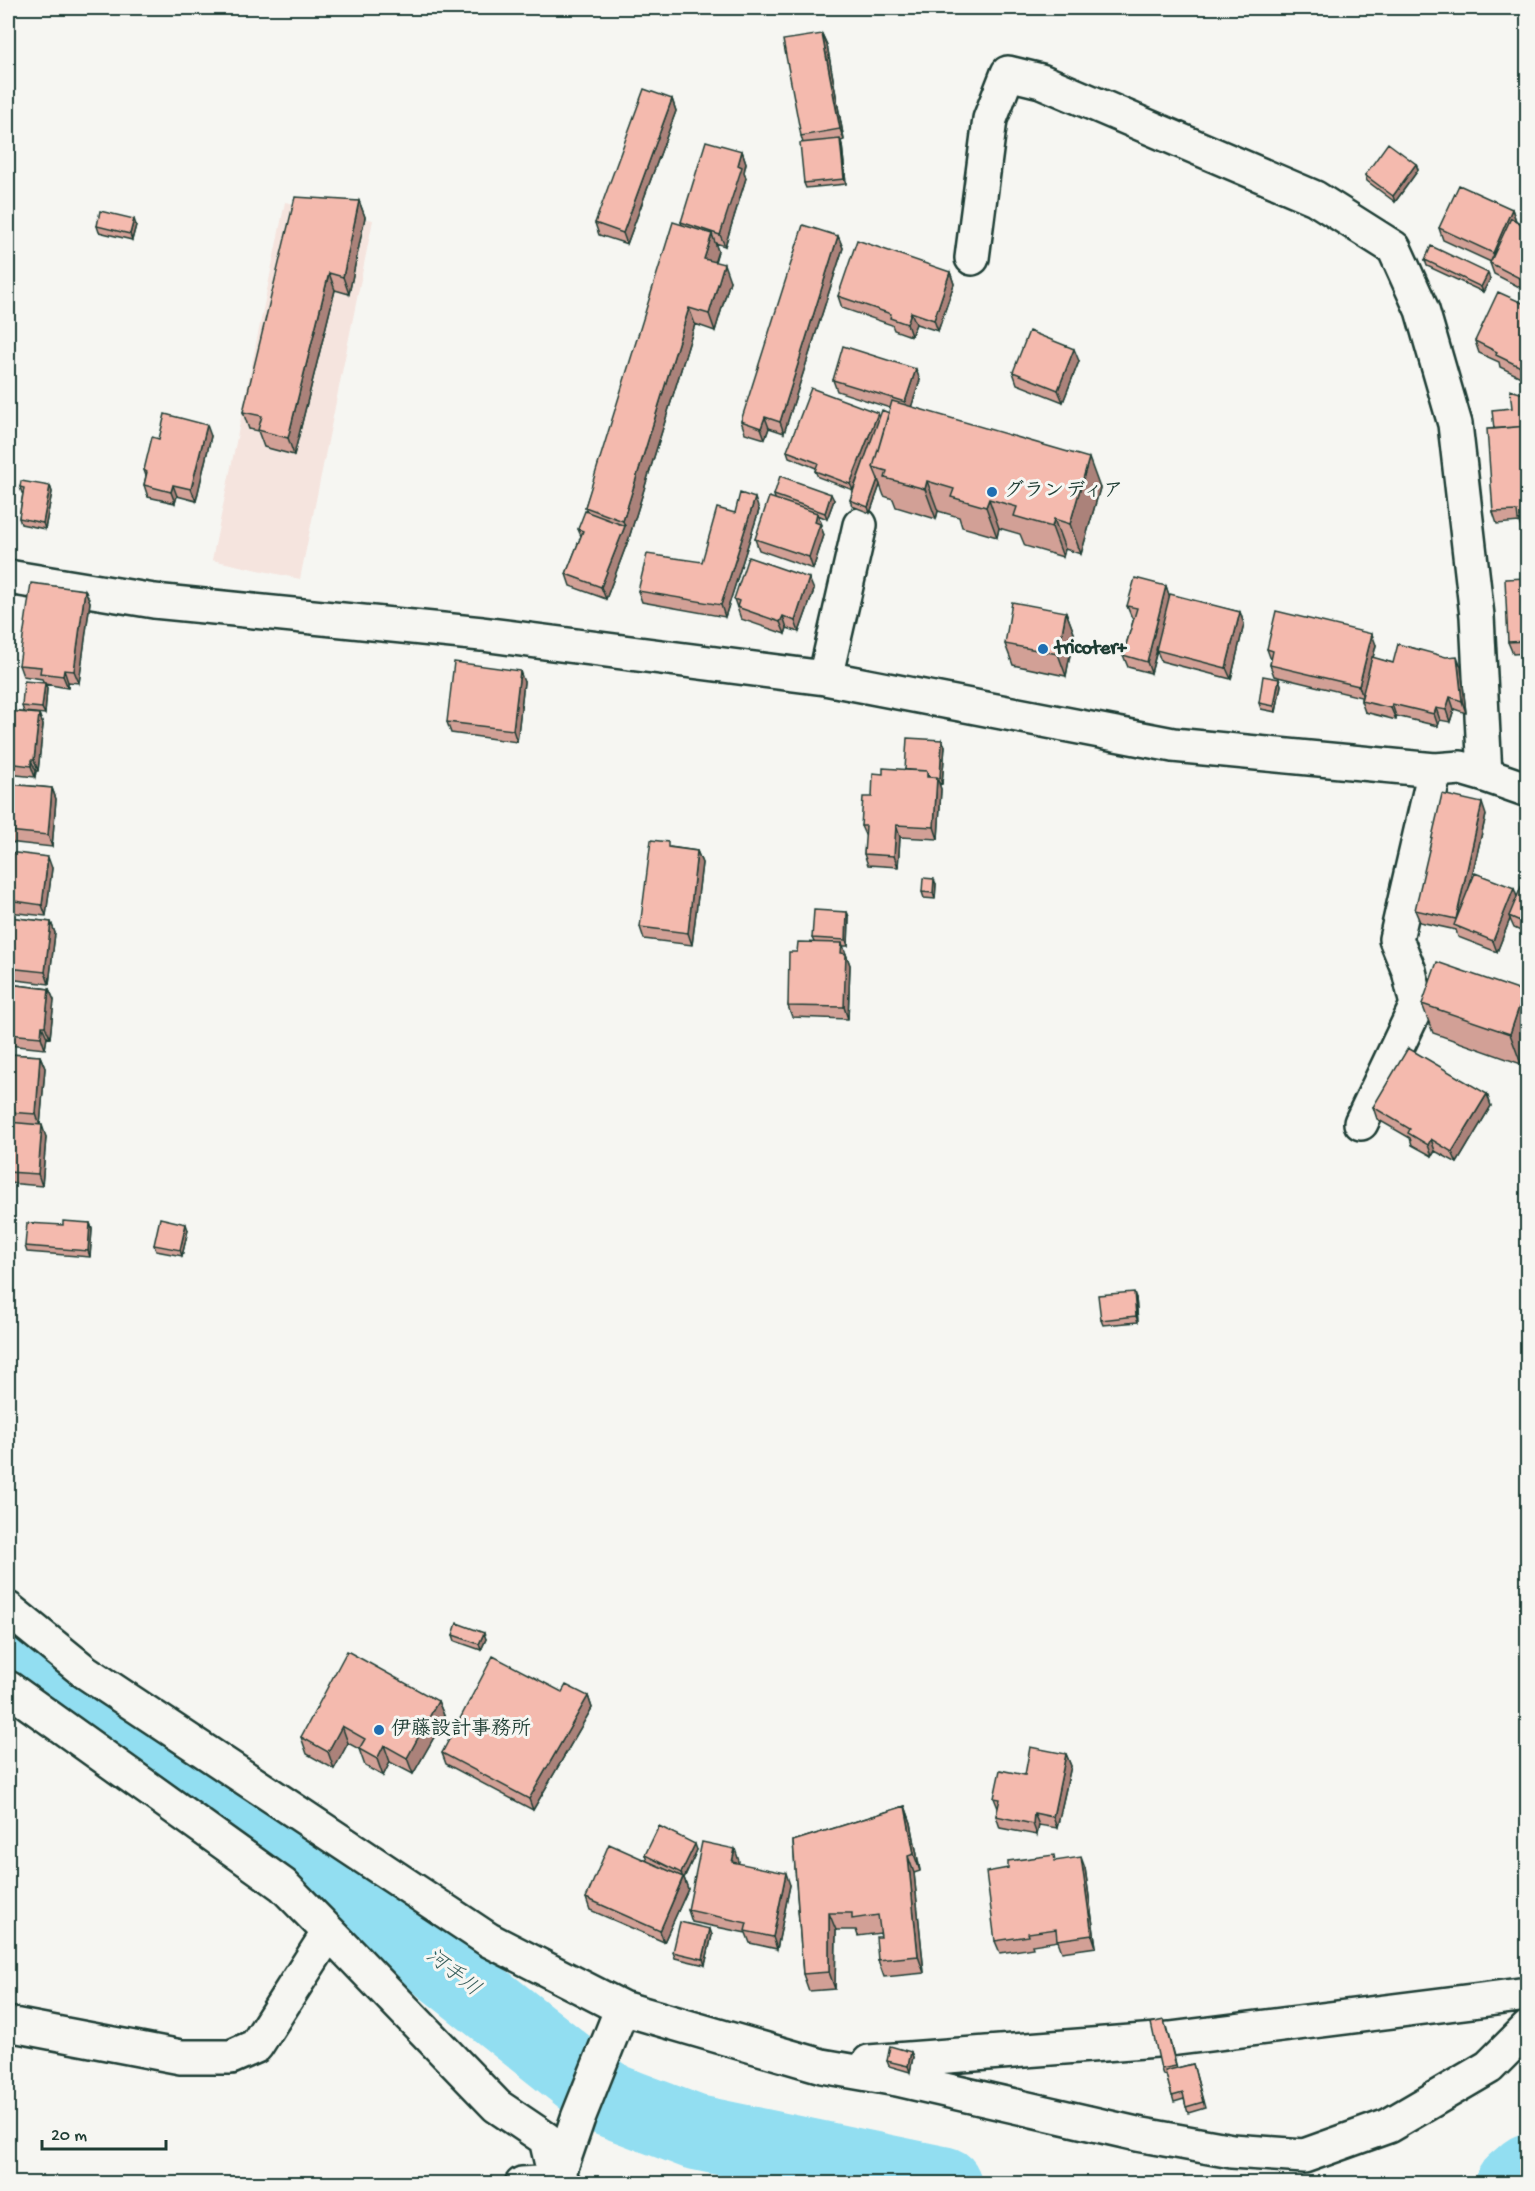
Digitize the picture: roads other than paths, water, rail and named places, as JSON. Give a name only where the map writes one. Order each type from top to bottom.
[{"type":"street","points":[[972,258],[990,119],[1008,73],[1041,81],[1315,198],[1394,248],[1422,310],[1455,424],[1477,616],[1485,774]]},
{"type":"street","points":[[825,678],[860,525]]},
{"type":"street","points":[[8,578],[154,601],[482,634],[825,678],[1173,745],[1435,770],[1461,768],[1485,774],[1527,790]]},
{"type":"street","points":[[1361,1123],[1417,1005],[1409,971],[1396,939],[1435,770]]},
{"type":"street","points":[[8,1609],[84,1671],[489,1940],[619,2016],[822,2066],[897,2079],[1137,2134],[1232,2151],[1304,2156],[1388,2126],[1489,2067],[1527,2028]]},
{"type":"street","points":[[8,1688],[283,1885],[497,2106],[546,2139],[560,2183]]},
{"type":"street","points":[[8,2024],[182,2057],[231,2057],[256,2046],[329,1932]]},
{"type":"street","points":[[822,2066],[1170,2039],[1527,1994]]},
{"type":"street","points":[[560,2183],[578,2118],[619,2016]]},
{"type":"street","points":[[522,2184],[560,2183]]},
{"type":"waterway","name":"河手川","points":[[8,1655],[27,1672],[359,1901],[610,2100],[694,2132],[944,2184]]},
{"type":"waterway","name":"河手川","points":[[1513,2184],[1528,2171]]},
{"type":"place","name":"グランディア","points":[[992,492]]},
{"type":"place","name":"tricoter+","points":[[1043,649]]},
{"type":"place","name":"伊藤設計事務所","points":[[379,1730]]}]
